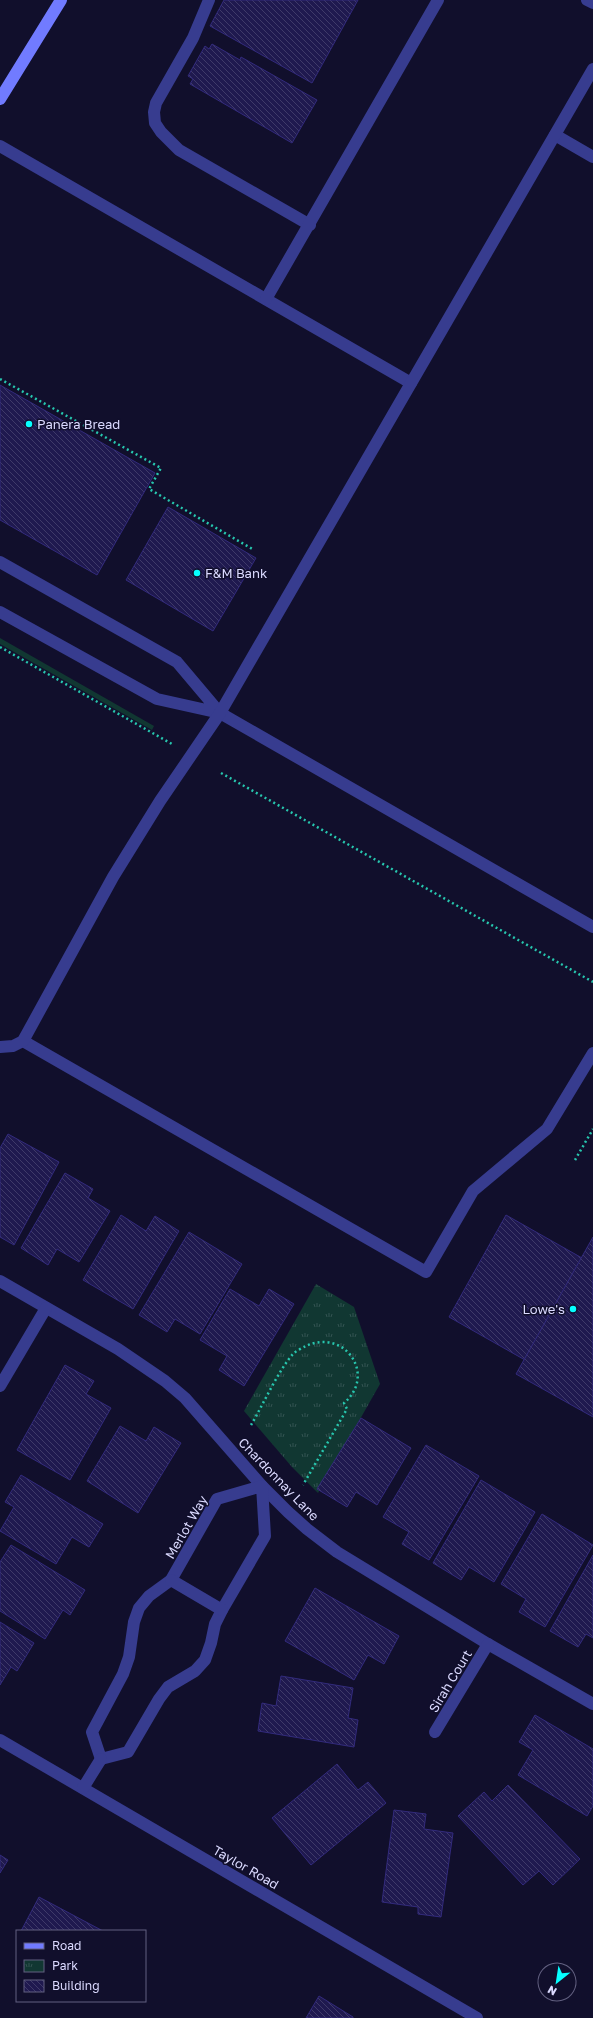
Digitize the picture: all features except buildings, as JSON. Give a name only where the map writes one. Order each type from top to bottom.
[{"type":"main road","points":[[0,100],[61,0]]},
{"type":"street","points":[[209,0],[193,38],[156,103],[154,112],[155,122],[161,132],[179,150],[310,225]]},
{"type":"street","points":[[266,299],[310,225],[438,0]]},
{"type":"street","points":[[587,0],[593,3]]},
{"type":"street","points":[[0,1047],[13,1046],[23,1041],[113,877],[160,801],[220,713],[593,69]]},
{"type":"street","points":[[555,135],[593,157]]},
{"type":"street","points":[[0,146],[412,382]]},
{"type":"street","points":[[0,562],[177,662],[220,713]]},
{"type":"street","points":[[0,612],[157,699],[220,713],[593,927]]},
{"type":"street","points":[[23,1041],[426,1272],[474,1192],[547,1129],[593,1053]]},
{"type":"street","name":"Chardonnay Lane","points":[[0,1281],[118,1349],[185,1398],[262,1486],[307,1530],[336,1552],[488,1644],[593,1704]]},
{"type":"street","points":[[0,1386],[46,1308]]},
{"type":"street","points":[[83,1788],[100,1759],[128,1752],[159,1699],[168,1687],[195,1671],[205,1660],[211,1643],[215,1624],[265,1536],[262,1486]]},
{"type":"street","name":"Merlot Way","points":[[100,1759],[92,1732],[123,1674],[129,1657],[134,1622],[139,1608],[149,1596],[171,1580],[217,1499],[262,1486]]},
{"type":"street","points":[[171,1580],[222,1610]]},
{"type":"street","name":"Sirah Court","points":[[435,1732],[488,1644]]},
{"type":"street","name":"Taylor Road","points":[[0,1740],[478,2018]]},
{"type":"path","points":[[0,378],[161,468],[149,489],[254,550]]},
{"type":"path","points":[[0,647],[191,755]]},
{"type":"path","points":[[221,773],[593,982]]},
{"type":"path","points":[[575,1160],[593,1129]]},
{"type":"path","points":[[251,1425],[294,1353],[314,1342],[334,1343],[345,1348],[356,1363],[358,1380],[352,1396],[344,1402],[347,1409],[303,1485]]},
{"type":"green space","points":[[0,638],[154,726],[152,730],[0,644]]},
{"type":"green space","points":[[316,1284],[354,1307],[380,1384],[318,1493],[292,1467],[244,1411]]},
{"type":"place","name":"Panera Bread","points":[[29,424]]},
{"type":"place","name":"F&M Bank","points":[[197,573]]},
{"type":"place","name":"Lowe's","points":[[573,1309]]}]
